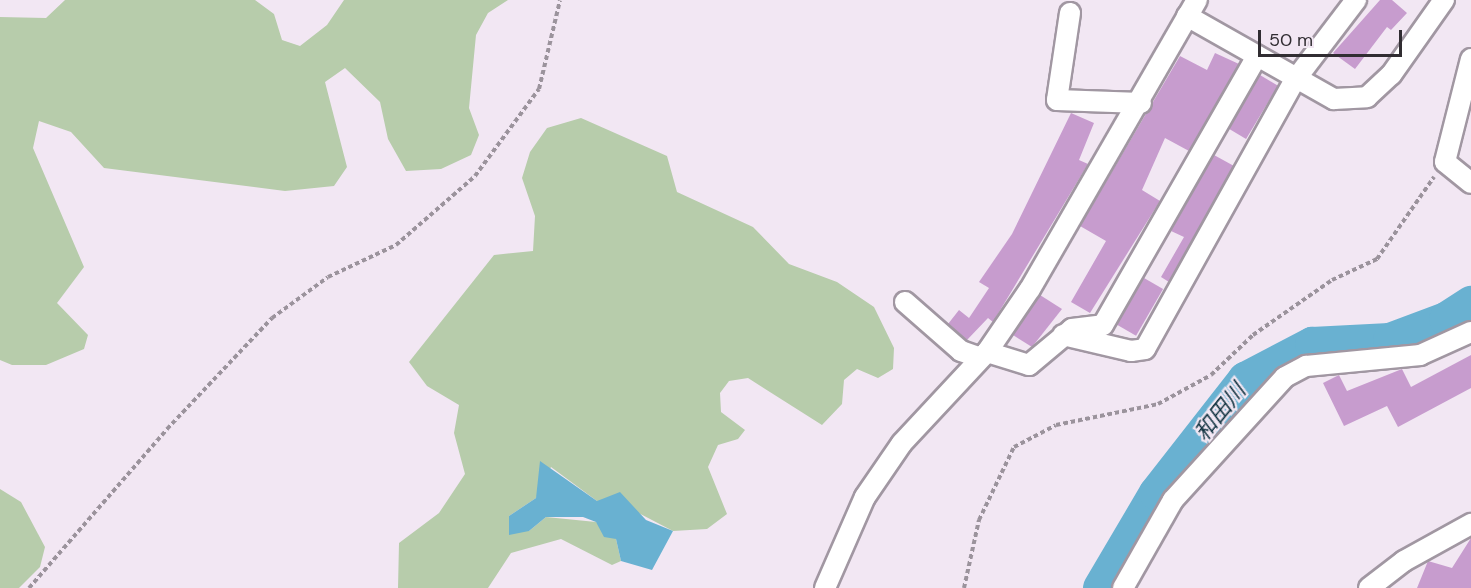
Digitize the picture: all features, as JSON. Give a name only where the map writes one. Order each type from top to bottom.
[{"type":"street","points":[[1063,335],[1131,351],[1145,349],[1295,80],[1356,0]]},
{"type":"street","points":[[825,588],[866,497],[902,443],[984,355],[1141,103],[1192,8],[1257,56],[1295,80],[1334,99],[1367,97],[1391,75],[1444,0]]},
{"type":"street","points":[[1070,13],[1057,100],[1141,103]]},
{"type":"street","points":[[905,302],[961,351],[1029,365],[1072,328],[1103,325],[1113,314],[1257,56]]},
{"type":"street","points":[[1471,59],[1445,162],[1471,183]]},
{"type":"street","points":[[1123,588],[1173,500],[1285,376],[1306,366],[1420,355],[1471,332]]},
{"type":"street","points":[[1373,587],[1471,524]]},
{"type":"path","points":[[29,588],[272,318],[338,271],[396,245],[475,176],[539,89],[560,0]]},
{"type":"path","points":[[964,588],[979,520],[1014,447],[1056,425],[1158,404],[1211,375],[1253,335],[1332,280],[1377,259],[1445,162]]},
{"type":"green space","points":[[65,0],[255,0],[274,14],[282,40],[300,46],[327,25],[344,0],[508,0],[488,13],[476,35],[469,108],[479,135],[471,155],[441,169],[406,171],[388,139],[380,102],[345,68],[325,82],[347,167],[334,186],[285,191],[104,168],[71,132],[39,121],[33,148],[84,267],[57,303],[88,335],[84,349],[46,365],[12,365],[0,360],[0,17],[46,18]]},
{"type":"green space","points":[[581,118],[667,156],[677,192],[753,227],[789,264],[837,282],[874,307],[894,348],[893,369],[878,378],[857,369],[844,380],[842,404],[822,425],[748,378],[729,381],[720,393],[721,412],[745,430],[738,439],[718,445],[708,467],[727,514],[707,529],[673,531],[629,508],[597,501],[551,467],[536,498],[509,516],[529,531],[546,517],[596,522],[616,539],[621,561],[612,565],[561,539],[511,553],[488,588],[398,588],[399,543],[439,513],[465,474],[454,433],[459,405],[427,386],[409,362],[494,255],[533,251],[535,216],[522,178],[530,152],[547,128]]},
{"type":"green space","points":[[0,489],[21,502],[45,547],[40,567],[19,588],[0,588]]},
{"type":"water","points":[[540,461],[597,501],[620,492],[646,520],[673,531],[652,570],[621,561],[616,539],[604,537],[596,522],[583,517],[546,517],[529,531],[509,535],[509,516],[536,498]]},
{"type":"building","points":[[1380,0],[1392,0],[1407,13],[1391,30],[1387,27],[1355,69],[1333,53]]},
{"type":"building","points":[[1215,53],[1239,64],[1189,151],[1165,138],[1142,190],[1160,201],[1090,313],[1071,302],[1106,241],[1080,226],[1180,56],[1207,70]]},
{"type":"building","points":[[1260,75],[1278,86],[1246,139],[1228,128]]},
{"type":"building","points":[[1071,113],[1094,123],[1079,160],[1088,164],[993,322],[988,318],[967,340],[948,324],[959,310],[969,318],[989,288],[979,282],[1012,234]]},
{"type":"building","points":[[1214,155],[1234,166],[1169,282],[1161,277],[1184,237],[1171,231]]},
{"type":"building","points":[[1144,278],[1163,289],[1136,336],[1117,325]]},
{"type":"building","points":[[1040,295],[1062,309],[1032,347],[1013,335]]},
{"type":"building","points":[[1471,355],[1471,388],[1398,427],[1387,406],[1344,426],[1323,383],[1339,375],[1347,391],[1402,369],[1411,387]]},
{"type":"building","points":[[1471,538],[1471,588],[1417,588],[1428,561],[1452,568]]},
{"type":"waterway","name":"和田川","points":[[1100,588],[1156,493],[1245,379],[1312,344],[1390,340],[1446,319],[1471,303]]}]
